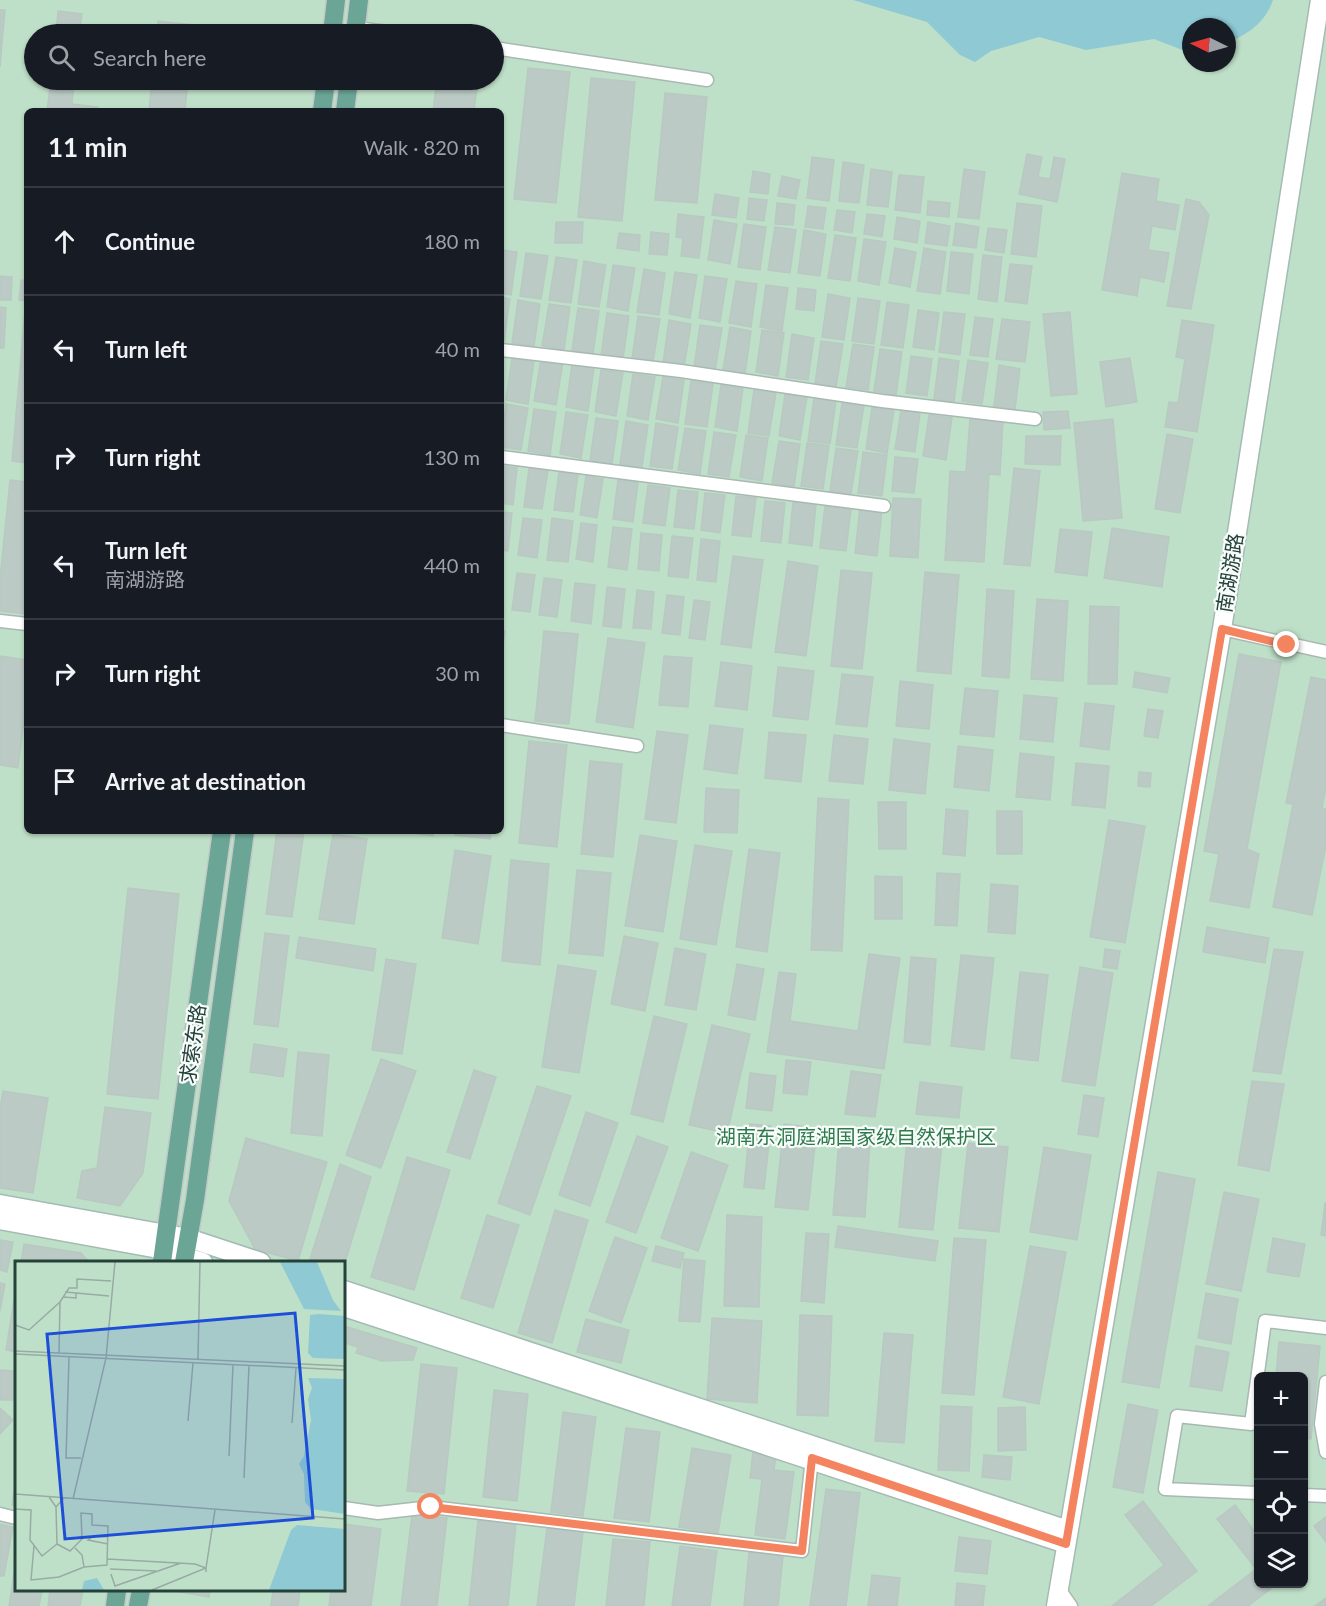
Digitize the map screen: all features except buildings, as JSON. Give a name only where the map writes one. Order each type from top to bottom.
[{"type":"main road","points":[[333,24],[336,0]]},
{"type":"main road","points":[[357,24],[359,0]]},
{"type":"main road","name":"南湖游路","points":[[1057,1597],[1222,629],[1320,0]]},
{"type":"main road","points":[[322,108],[325,90]]},
{"type":"main road","points":[[345,108],[348,90]]},
{"type":"main road","name":"求索东路","points":[[164,1249],[222,834]]},
{"type":"main road","name":"求索东路","points":[[184,1260],[245,834]]},
{"type":"main road","points":[[0,1204],[164,1249],[184,1260]]},
{"type":"main road","points":[[0,1220],[164,1249],[188,1238],[255,1261]]},
{"type":"main road","points":[[345,1290],[1067,1537]]},
{"type":"main road","points":[[345,1307],[812,1458],[1067,1537]]},
{"type":"main road","points":[[115,1606],[117,1591]]},
{"type":"main road","points":[[138,1606],[141,1591]]},
{"type":"street","points":[[504,50],[707,80]]},
{"type":"street","points":[[504,350],[681,371],[882,401],[1035,419]]},
{"type":"street","points":[[504,457],[884,506]]},
{"type":"street","points":[[0,621],[24,624]]},
{"type":"street","points":[[1222,629],[1326,652]]},
{"type":"street","points":[[504,725],[637,747]]},
{"type":"street","points":[[1254,1493],[1165,1489],[1177,1416],[1251,1424],[1264,1321],[1326,1328]]},
{"type":"street","points":[[1326,1382],[1321,1424],[1326,1452]]},
{"type":"street","points":[[345,1508],[378,1513],[431,1507],[802,1551],[812,1458]]},
{"type":"street","points":[[1308,1495],[1326,1496]]},
{"type":"street","points":[[0,1514],[15,1518]]},
{"type":"street","points":[[1057,1597],[1071,1606]]},
{"type":"green space","name":"湖南东洞庭湖国家级自然保护区","points":[[0,0],[1326,0],[1326,1606],[0,1606]]},
{"type":"water","points":[[853,0],[1273,0],[1270,8],[1255,27],[1236,39],[1236,18],[1182,18],[1182,50],[1154,39],[1086,50],[1039,37],[991,51],[975,62],[960,55],[927,22]]},
{"type":"route","points":[[431,1507],[802,1551],[812,1458],[1066,1544],[1222,629],[1287,645]]}]
